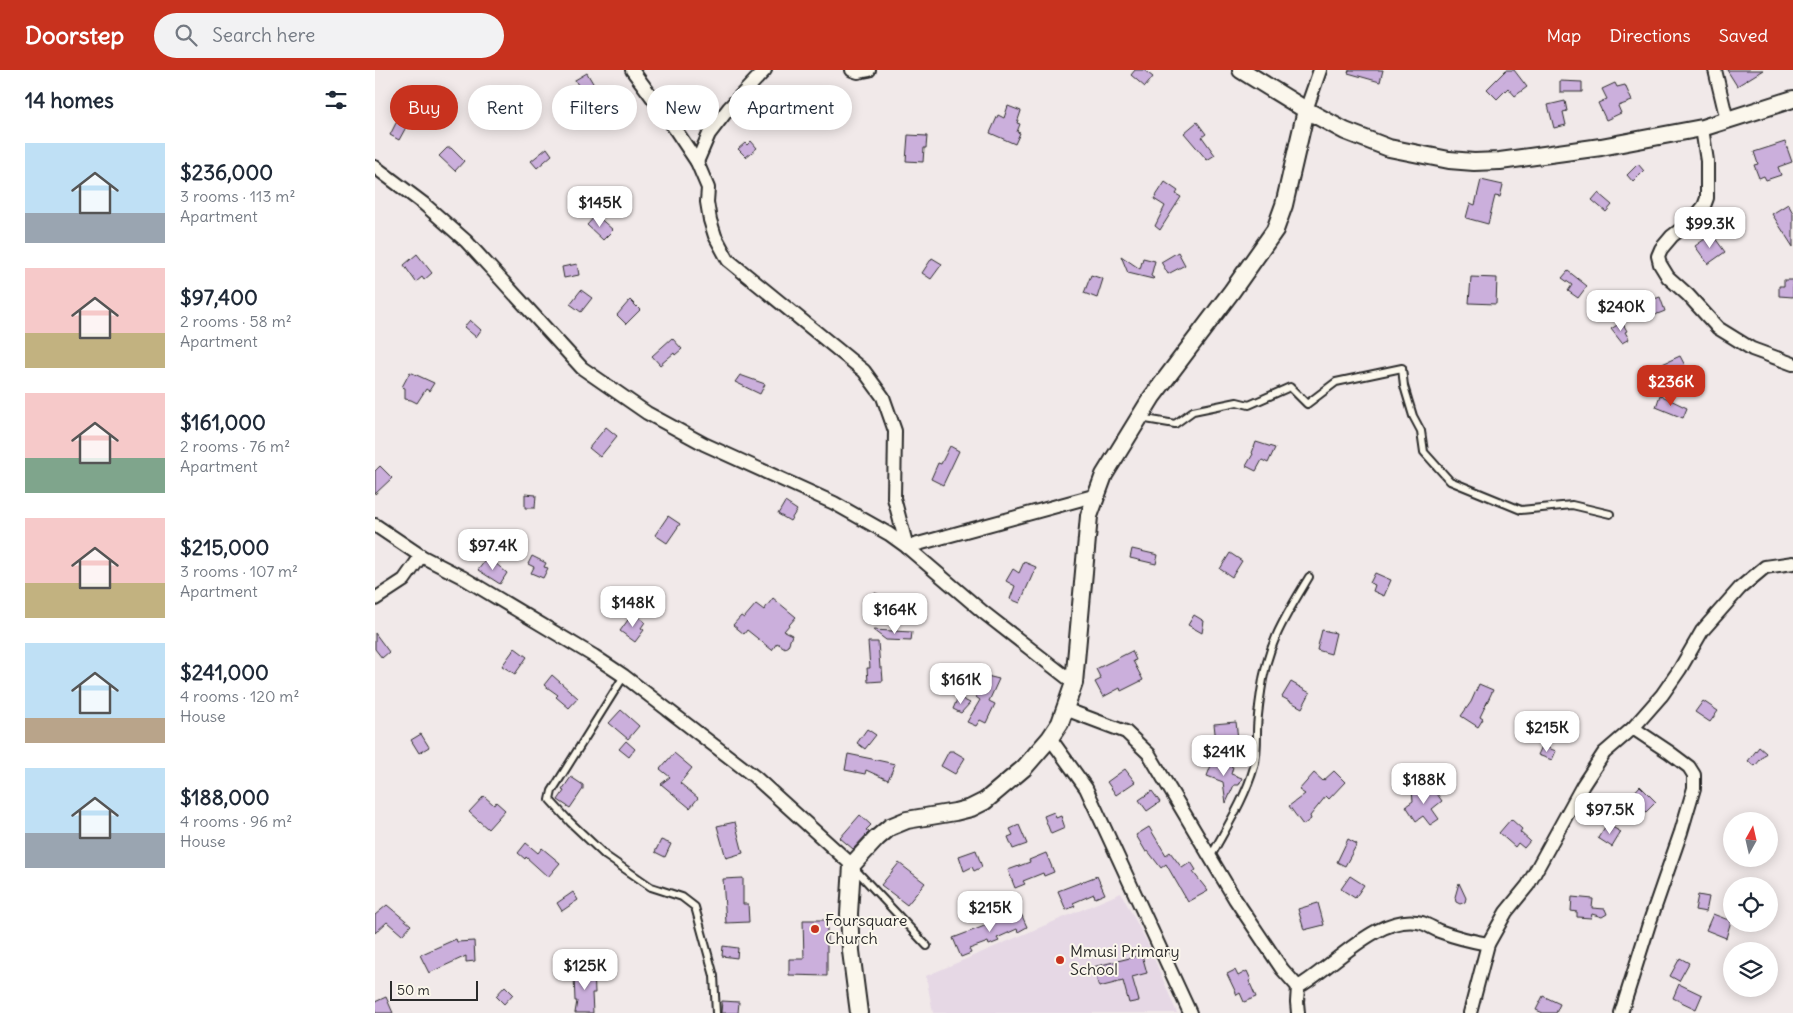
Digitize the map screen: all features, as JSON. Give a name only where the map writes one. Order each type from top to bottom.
[{"type":"street","points":[[631,70],[669,120],[697,162],[708,188],[707,202],[715,236],[728,260],[864,371],[883,397],[895,430],[894,498],[907,547]]},
{"type":"street","points":[[697,162],[709,134],[729,108],[765,70]]},
{"type":"street","points":[[852,70],[858,72],[869,70]]},
{"type":"street","points":[[1241,70],[1345,131],[1389,148],[1449,160],[1474,162],[1500,161],[1581,150],[1702,128],[1793,99]]},
{"type":"street","points":[[859,1013],[851,951],[849,914],[852,865],[890,827],[907,820],[971,808],[985,801],[1024,768],[1050,738],[1060,723],[1074,683],[1089,516],[1104,475],[1152,397],[1232,291],[1275,230],[1284,205],[1307,110],[1320,70]]},
{"type":"street","points":[[1715,70],[1727,120]]},
{"type":"street","points":[[1702,128],[1707,161],[1707,198],[1704,206],[1693,220],[1673,236],[1661,249],[1658,256],[1660,264],[1668,277],[1688,295],[1718,328],[1752,348],[1793,364]]},
{"type":"street","points":[[376,171],[424,204],[466,241],[583,368],[647,413],[704,444],[835,503],[889,534],[983,612],[1074,683]]},
{"type":"street","points":[[907,547],[1097,495]]},
{"type":"street","points":[[375,525],[421,556],[462,577],[624,676],[755,777],[852,865]]},
{"type":"street","points":[[375,599],[404,580],[421,556]]},
{"type":"street","points":[[1470,1013],[1488,944],[1506,912],[1528,885],[1583,785],[1604,753],[1633,728],[1662,694],[1702,631],[1740,588],[1765,568],[1793,563]]},
{"type":"street","points":[[1065,709],[1126,732],[1149,754],[1235,899],[1268,950],[1298,987],[1298,1013]]},
{"type":"street","points":[[1621,1013],[1694,788],[1694,775],[1689,767],[1633,728]]},
{"type":"street","points":[[1050,738],[1086,788],[1190,1013]]},
{"type":"street","points":[[1298,987],[1311,980],[1355,946],[1381,929],[1400,922],[1421,923],[1466,941],[1488,944]]},
{"type":"lane","points":[[1139,418],[1175,424],[1193,411],[1237,402],[1249,405],[1290,387],[1307,404],[1336,382],[1402,368],[1404,386],[1413,416],[1421,431],[1424,452],[1450,481],[1521,510],[1572,505],[1610,514]]},
{"type":"lane","points":[[1211,856],[1242,798],[1254,767],[1261,691],[1268,654],[1281,622],[1309,577]]},
{"type":"lane","points":[[624,676],[552,791],[550,800],[606,856],[651,888],[682,897],[695,907],[714,976],[717,1013]]},
{"type":"lane","points":[[852,865],[927,946]]},
{"type":"shaded area","name":"Mmusi Primary School","points":[[1121,893],[1148,944],[1177,1013],[933,1013],[926,976]]},
{"type":"building","points":[[1135,70],[1144,70],[1153,77],[1145,87],[1131,75]]},
{"type":"building","points":[[1349,70],[1383,70],[1380,82],[1348,73]]},
{"type":"building","points":[[1506,70],[1514,70],[1527,87],[1515,96],[1508,88],[1497,99],[1487,89]]},
{"type":"building","points":[[1727,70],[1763,70],[1737,86]]},
{"type":"building","points":[[587,73],[594,85],[578,85],[575,80]]},
{"type":"building","points":[[1560,81],[1582,82],[1582,92],[1560,92]]},
{"type":"building","points":[[1615,83],[1617,87],[1625,85],[1632,101],[1618,106],[1621,113],[1606,120],[1598,103],[1607,99],[1602,89]]},
{"type":"building","points":[[1565,101],[1567,111],[1563,112],[1566,125],[1554,128],[1548,105]]},
{"type":"building","points":[[1008,106],[1021,111],[1017,123],[1020,124],[1017,132],[1020,133],[1015,144],[990,133],[998,115],[1004,118]]},
{"type":"building","points":[[1197,122],[1206,134],[1202,137],[1215,155],[1207,160],[1184,133]]},
{"type":"building","points":[[392,130],[404,130],[399,140],[390,135]]},
{"type":"building","points":[[908,135],[927,136],[923,162],[906,161]]},
{"type":"building","points":[[751,141],[757,148],[746,157],[738,149]]},
{"type":"building","points":[[1785,142],[1792,162],[1778,167],[1781,175],[1766,180],[1764,176],[1759,178],[1754,165],[1758,164],[1754,152]]},
{"type":"building","points":[[447,148],[451,148],[464,161],[455,171],[439,156]]},
{"type":"building","points":[[547,148],[552,155],[537,168],[531,161]]},
{"type":"building","points":[[1638,164],[1644,171],[1633,182],[1627,175]]},
{"type":"building","points":[[1481,180],[1503,185],[1500,197],[1495,196],[1488,224],[1466,218],[1470,203],[1475,205]]},
{"type":"building","points":[[1165,182],[1178,191],[1176,194],[1181,197],[1160,230],[1155,226],[1165,206],[1154,199]]},
{"type":"building","points":[[1598,193],[1612,205],[1606,212],[1592,200]]},
{"type":"building","points":[[1788,204],[1793,213],[1793,247],[1772,214]]},
{"type":"building","points":[[596,215],[613,230],[603,240],[587,225]]},
{"type":"building","points":[[1712,234],[1725,252],[1708,264],[1695,246]]},
{"type":"building","points":[[1178,252],[1185,265],[1168,274],[1161,262]]},
{"type":"building","points":[[417,254],[432,273],[424,280],[422,277],[416,282],[404,265]]},
{"type":"building","points":[[1121,256],[1140,269],[1143,258],[1155,261],[1151,276],[1154,278],[1128,273]]},
{"type":"building","points":[[932,258],[942,264],[931,279],[922,273]]},
{"type":"building","points":[[577,264],[579,275],[564,278],[562,267]]},
{"type":"building","points":[[1568,271],[1587,286],[1578,298],[1568,291],[1572,285],[1562,278]]},
{"type":"building","points":[[1091,275],[1103,279],[1097,298],[1084,293]]},
{"type":"building","points":[[1471,277],[1497,278],[1496,304],[1469,303]]},
{"type":"building","points":[[1784,280],[1793,280],[1793,297],[1779,296],[1779,286],[1784,286]]},
{"type":"building","points":[[581,290],[592,298],[581,312],[570,304]]},
{"type":"building","points":[[1660,297],[1665,311],[1655,315],[1649,301]]},
{"type":"building","points":[[630,300],[640,310],[626,324],[617,315]]},
{"type":"building","points":[[470,320],[481,330],[476,337],[464,327]]},
{"type":"building","points":[[1622,322],[1629,339],[1622,343],[1611,329]]},
{"type":"building","points":[[672,338],[682,349],[660,365],[652,356]]},
{"type":"building","points":[[1680,356],[1690,375],[1667,386],[1658,366]]},
{"type":"building","points":[[410,372],[434,383],[429,391],[426,389],[417,403],[405,399],[405,388],[402,387]]},
{"type":"building","points":[[740,375],[765,384],[760,394],[735,382]]},
{"type":"building","points":[[1660,395],[1687,408],[1683,418],[1656,407]]},
{"type":"building","points":[[606,427],[617,436],[600,457],[589,448]]},
{"type":"building","points":[[1256,442],[1275,448],[1268,463],[1262,460],[1256,471],[1246,466],[1253,454]]},
{"type":"building","points":[[950,446],[959,451],[943,485],[931,479],[938,463],[941,464]]},
{"type":"building","points":[[380,466],[392,478],[375,494],[375,471]]},
{"type":"building","points":[[525,494],[536,495],[535,508],[525,508]]},
{"type":"building","points":[[785,502],[797,510],[790,521],[778,514]]},
{"type":"building","points":[[668,516],[680,524],[667,543],[655,535]]},
{"type":"building","points":[[1132,549],[1158,555],[1156,564],[1130,558]]},
{"type":"building","points":[[1230,553],[1242,561],[1232,577],[1220,569]]},
{"type":"building","points":[[532,556],[546,563],[544,567],[548,568],[543,578],[531,573],[534,567],[528,564]]},
{"type":"building","points":[[488,557],[507,573],[500,584],[478,570]]},
{"type":"building","points":[[1024,562],[1036,567],[1020,603],[1010,599],[1015,586],[1006,581],[1013,569],[1019,573]]},
{"type":"building","points":[[1375,573],[1391,580],[1384,596],[1373,591],[1375,585],[1370,583]]},
{"type":"building","points":[[875,593],[888,598],[882,612],[869,606]]},
{"type":"building","points":[[773,598],[796,617],[784,631],[792,635],[788,646],[785,648],[777,643],[772,650],[747,630],[744,634],[733,625],[741,616],[744,618],[756,604],[764,610]]},
{"type":"building","points":[[633,613],[645,622],[641,628],[644,630],[635,642],[620,631]]},
{"type":"building","points":[[1194,615],[1204,621],[1202,633],[1188,625]]},
{"type":"building","points":[[873,630],[912,632],[911,641],[886,640]]},
{"type":"building","points":[[1322,630],[1336,633],[1331,654],[1317,650]]},
{"type":"building","points":[[375,633],[389,652],[382,658],[375,649]]},
{"type":"building","points":[[868,642],[878,642],[883,681],[868,682],[867,668],[870,668]]},
{"type":"building","points":[[515,648],[527,657],[515,674],[502,666]]},
{"type":"building","points":[[1132,651],[1136,660],[1133,661],[1143,680],[1121,691],[1120,688],[1103,697],[1095,682],[1101,679],[1096,669]]},
{"type":"building","points":[[552,675],[578,698],[569,708],[556,697],[558,695],[544,685]]},
{"type":"building","points":[[983,675],[999,679],[989,701],[995,704],[986,723],[980,720],[976,726],[967,722],[980,700],[976,697]]},
{"type":"building","points":[[1291,682],[1310,693],[1302,708],[1282,697]]},
{"type":"building","points":[[1479,684],[1493,690],[1480,717],[1483,719],[1478,727],[1461,716],[1471,702]]},
{"type":"building","points":[[958,697],[970,703],[961,713],[953,709]]},
{"type":"building","points":[[1703,701],[1718,711],[1710,722],[1695,712]]},
{"type":"building","points":[[621,710],[639,726],[628,739],[609,723]]},
{"type":"building","points":[[1236,722],[1238,739],[1216,742],[1214,724]]},
{"type":"building","points":[[867,729],[876,735],[865,749],[857,743]]},
{"type":"building","points":[[421,734],[429,747],[419,753],[411,740]]},
{"type":"building","points":[[626,741],[635,749],[629,757],[619,749]]},
{"type":"building","points":[[1542,746],[1556,751],[1552,760],[1538,755]]},
{"type":"building","points":[[1759,747],[1766,753],[1755,766],[1748,761]]},
{"type":"building","points":[[949,751],[953,751],[965,758],[955,774],[941,766]]},
{"type":"building","points":[[674,753],[692,768],[680,783],[698,798],[690,808],[661,784],[670,777],[660,769]]},
{"type":"building","points":[[848,754],[895,764],[888,780],[866,770],[865,774],[845,770]]},
{"type":"building","points":[[1213,760],[1233,767],[1231,774],[1242,778],[1239,785],[1234,785],[1226,803],[1223,782],[1207,776]]},
{"type":"building","points":[[1125,769],[1135,782],[1116,795],[1107,782]]},
{"type":"building","points":[[1334,771],[1345,782],[1329,799],[1326,796],[1310,816],[1311,819],[1303,825],[1289,806],[1305,794],[1299,790],[1314,773],[1323,781]]},
{"type":"building","points":[[571,777],[583,785],[583,789],[570,808],[558,800]]},
{"type":"building","points":[[1428,785],[1432,793],[1435,791],[1442,801],[1432,809],[1439,819],[1430,825],[1423,816],[1416,821],[1406,806],[1413,801],[1412,791]]},
{"type":"building","points":[[1640,786],[1656,802],[1646,812],[1641,808],[1637,813],[1629,804],[1633,800],[1630,797]]},
{"type":"building","points":[[1152,791],[1160,802],[1147,811],[1139,800]]},
{"type":"building","points":[[484,796],[494,805],[496,802],[505,810],[488,829],[469,812]]},
{"type":"building","points":[[1054,812],[1056,818],[1061,816],[1065,828],[1051,834],[1044,816]]},
{"type":"building","points":[[860,815],[871,825],[866,830],[869,832],[853,849],[840,838]]},
{"type":"building","points":[[1511,819],[1522,829],[1520,832],[1530,841],[1524,848],[1518,843],[1515,847],[1499,833]]},
{"type":"building","points":[[735,822],[743,853],[726,858],[717,826]]},
{"type":"building","points":[[1607,824],[1621,832],[1612,847],[1598,838]]},
{"type":"building","points":[[1019,825],[1027,844],[1013,849],[1008,837],[1013,835],[1010,829]]},
{"type":"building","points":[[1149,827],[1166,855],[1170,852],[1182,868],[1191,862],[1196,870],[1193,872],[1208,891],[1188,902],[1166,864],[1161,868],[1148,851],[1146,852],[1136,835]]},
{"type":"building","points":[[1348,839],[1357,844],[1345,866],[1337,862]]},
{"type":"building","points":[[661,840],[671,844],[665,857],[655,852]]},
{"type":"building","points":[[526,843],[538,853],[542,848],[560,863],[548,877],[526,857],[525,859],[518,853]]},
{"type":"building","points":[[976,850],[982,867],[974,871],[972,867],[964,871],[959,856]]},
{"type":"building","points":[[1046,853],[1054,872],[1044,876],[1043,873],[1023,881],[1025,884],[1015,888],[1008,870],[1030,862],[1029,860]]},
{"type":"building","points":[[899,863],[925,883],[907,905],[881,885]]},
{"type":"building","points":[[1097,876],[1105,894],[1095,898],[1094,894],[1073,903],[1075,906],[1066,910],[1058,891]]},
{"type":"building","points":[[1350,876],[1364,885],[1355,898],[1341,889]]},
{"type":"building","points":[[743,878],[743,904],[748,904],[749,922],[726,923],[723,879]]},
{"type":"building","points":[[1459,883],[1466,898],[1465,902],[1460,904],[1456,902],[1455,897]]},
{"type":"building","points":[[573,892],[578,900],[562,911],[557,903]]},
{"type":"building","points":[[1698,895],[1709,897],[1706,912],[1695,910]]},
{"type":"building","points":[[1572,897],[1593,899],[1592,908],[1605,909],[1607,914],[1602,917],[1592,914],[1591,918],[1577,917],[1577,912],[1571,911]]},
{"type":"building","points":[[1318,903],[1324,925],[1304,930],[1298,909]]},
{"type":"building","points":[[387,905],[411,925],[402,935],[387,922],[375,933],[375,915]]},
{"type":"building","points":[[1019,909],[1027,927],[1018,932],[1017,929],[997,938],[999,941],[989,945],[988,942],[969,949],[971,953],[961,957],[953,938],[982,927]]},
{"type":"building","points":[[1713,914],[1723,918],[1723,932],[1728,932],[1726,938],[1706,930]]},
{"type":"building","points":[[803,920],[827,920],[827,976],[789,975],[789,959],[804,959]]},
{"type":"building","points":[[456,939],[457,942],[474,941],[475,961],[466,962],[466,956],[429,973],[420,955]]},
{"type":"building","points":[[723,946],[738,948],[737,958],[722,956]]},
{"type":"building","points":[[1142,955],[1147,973],[1132,977],[1139,1001],[1129,1003],[1123,981],[1099,987],[1093,967]]},
{"type":"building","points":[[1680,958],[1689,963],[1679,981],[1670,976]]},
{"type":"building","points":[[594,968],[595,993],[592,993],[593,1013],[575,1013],[577,1001],[575,1001],[574,976],[583,975],[583,969]]},
{"type":"building","points":[[1235,970],[1238,976],[1247,971],[1256,997],[1244,1002],[1240,993],[1237,995],[1227,974]]},
{"type":"building","points":[[1679,984],[1702,995],[1696,1009],[1673,998]]},
{"type":"building","points":[[505,986],[513,994],[504,1004],[496,996]]},
{"type":"building","points":[[1543,996],[1560,1004],[1556,1013],[1543,1013],[1536,1010]]},
{"type":"building","points":[[386,997],[393,1013],[375,1013],[375,1002]]},
{"type":"building","points":[[722,1001],[739,1002],[738,1013],[721,1013]]},
{"type":"place","name":"Foursquare Church","points":[[815,929]]},
{"type":"place","name":"Mmusi Primary School","points":[[1060,960]]}]
